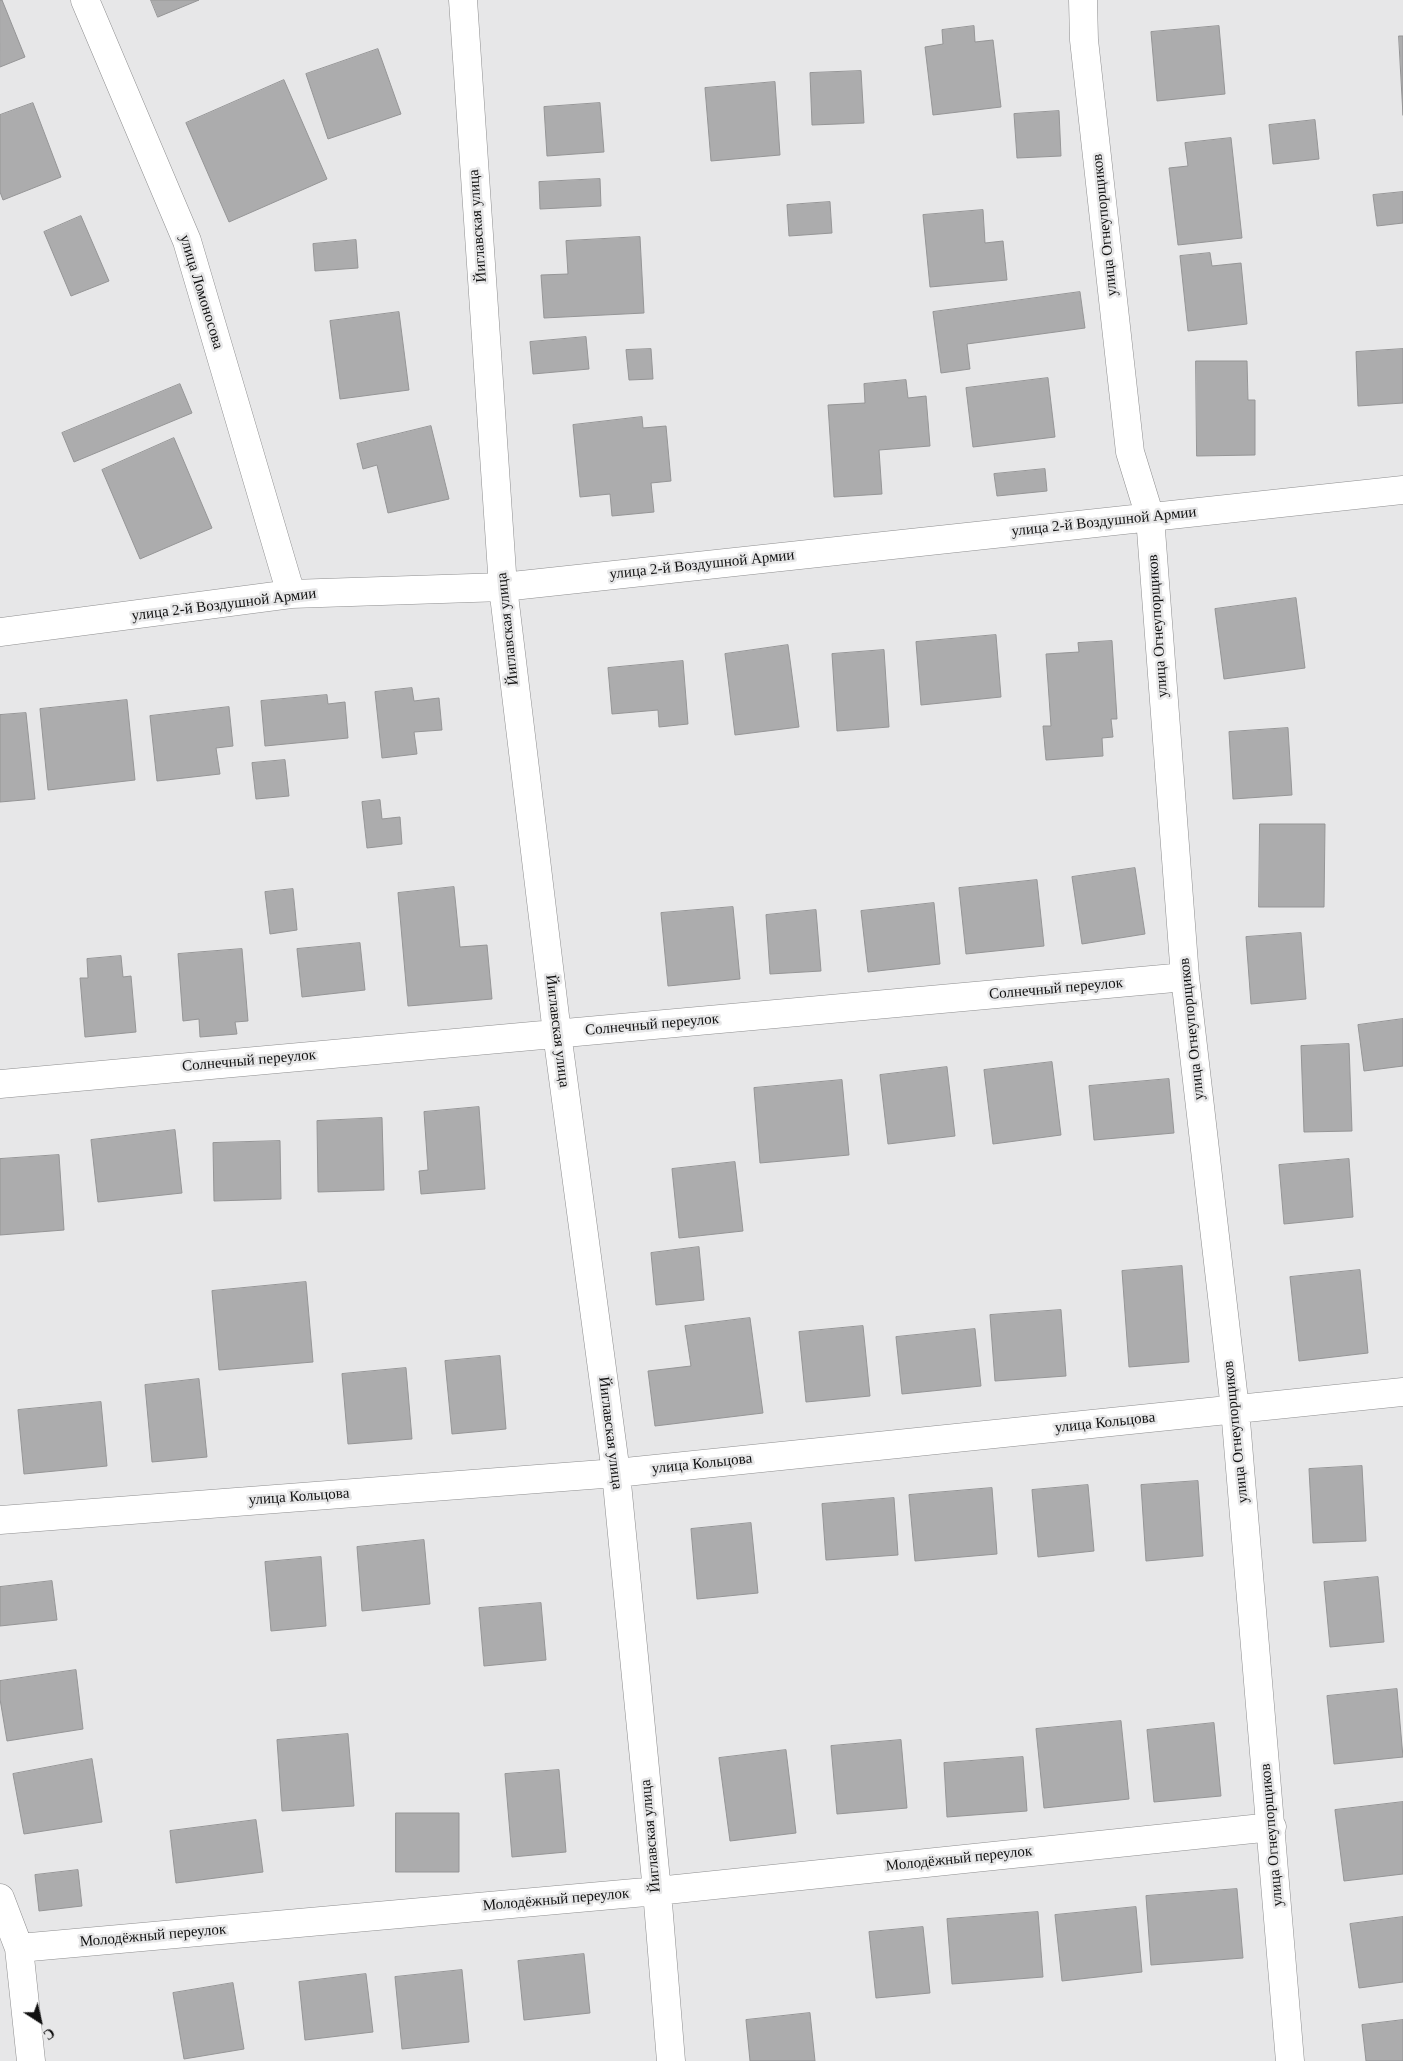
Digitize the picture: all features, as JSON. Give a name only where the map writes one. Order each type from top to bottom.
[{"type":"street","name":"улица Ломоносова","points":[[85,0],[187,241],[291,594]]},
{"type":"street","name":"Йиглавская улица","points":[[463,0],[502,587],[557,1033],[616,1473],[657,1891],[671,2061]]},
{"type":"street","name":"улица Огнеупорщиков","points":[[1083,0],[1085,49],[1130,452],[1150,517],[1185,977],[1235,1409],[1272,1826],[1290,2061]]},
{"type":"street","name":"улица 2-й Воздушной Армии","points":[[0,632],[291,594],[502,587],[1403,490]]},
{"type":"street","name":"Солнечный переулок","points":[[0,1084],[1185,977]]},
{"type":"street","name":"улица Кольцова","points":[[0,1520],[616,1473],[1403,1392]]},
{"type":"street","name":"Молодёжный переулок","points":[[19,1948],[657,1891],[1272,1826]]},
{"type":"street","points":[[0,1898],[19,1948],[31,2061]]},
{"type":"building","points":[[0,0],[2,0],[25,57],[0,67]]},
{"type":"building","points":[[151,0],[199,0],[158,17]]},
{"type":"building","points":[[974,26],[975,42],[993,40],[1001,107],[933,115],[925,47],[943,44],[942,30]]},
{"type":"building","points":[[1219,26],[1225,94],[1157,101],[1151,32]]},
{"type":"building","points":[[1399,36],[1403,36],[1403,115]]},
{"type":"building","points":[[378,49],[401,114],[328,139],[306,74]]},
{"type":"building","points":[[861,71],[864,123],[812,125],[810,73]]},
{"type":"building","points":[[284,80],[327,179],[229,222],[186,123]]},
{"type":"building","points":[[775,82],[780,155],[711,161],[705,88]]},
{"type":"building","points":[[33,103],[61,177],[3,200],[0,192],[0,115]]},
{"type":"building","points":[[600,103],[604,152],[547,156],[544,107]]},
{"type":"building","points":[[1059,111],[1061,156],[1017,158],[1014,114]]},
{"type":"building","points":[[1315,120],[1319,159],[1273,164],[1269,125]]},
{"type":"building","points":[[1231,138],[1242,238],[1178,245],[1169,168],[1188,166],[1185,143]]},
{"type":"building","points":[[600,179],[601,206],[540,209],[539,182]]},
{"type":"building","points":[[1403,192],[1403,223],[1377,226],[1373,195]]},
{"type":"building","points":[[830,202],[832,233],[789,236],[787,205]]},
{"type":"building","points":[[983,210],[985,243],[1003,241],[1007,280],[930,287],[923,215]]},
{"type":"building","points":[[81,216],[109,281],[71,296],[44,232]]},
{"type":"building","points":[[640,237],[644,313],[544,318],[541,275],[568,274],[566,241]]},
{"type":"building","points":[[356,240],[358,268],[315,271],[313,244]]},
{"type":"building","points":[[1210,253],[1212,266],[1241,263],[1247,324],[1188,331],[1180,256]]},
{"type":"building","points":[[1080,292],[1085,328],[967,344],[970,369],[941,373],[933,312]]},
{"type":"building","points":[[399,312],[409,390],[340,399],[330,321]]},
{"type":"building","points":[[586,337],[589,369],[533,374],[530,342]]},
{"type":"building","points":[[651,349],[653,379],[629,380],[626,350]]},
{"type":"building","points":[[1403,349],[1403,403],[1358,406],[1356,352]]},
{"type":"building","points":[[1196,361],[1247,361],[1248,400],[1255,400],[1255,455],[1197,456]]},
{"type":"building","points":[[1048,378],[1055,437],[973,447],[966,388]]},
{"type":"building","points":[[906,380],[908,398],[926,396],[930,446],[879,450],[882,494],[834,497],[828,405],[865,403],[864,384]]},
{"type":"building","points":[[180,384],[192,413],[74,462],[62,433]]},
{"type":"building","points":[[642,417],[643,428],[666,426],[671,481],[651,483],[654,512],[612,516],[610,494],[580,497],[573,425]]},
{"type":"building","points":[[431,426],[449,499],[388,513],[377,465],[363,469],[357,444]]},
{"type":"building","points":[[174,438],[212,528],[140,559],[102,470]]},
{"type":"building","points":[[1045,469],[1047,491],[997,496],[994,474]]},
{"type":"building","points":[[1296,598],[1305,668],[1224,679],[1215,609]]},
{"type":"building","points":[[996,635],[1001,697],[921,705],[916,642]]},
{"type":"building","points":[[1112,641],[1117,719],[1111,719],[1113,737],[1102,738],[1103,756],[1046,760],[1043,726],[1051,726],[1046,654],[1079,652],[1078,643]]},
{"type":"building","points":[[788,645],[799,727],[735,735],[725,654]]},
{"type":"building","points":[[884,650],[889,727],[837,731],[832,654]]},
{"type":"building","points":[[683,661],[688,724],[659,727],[658,710],[612,714],[608,668]]},
{"type":"building","points":[[412,688],[414,701],[439,698],[442,730],[414,732],[417,754],[382,758],[375,692]]},
{"type":"building","points":[[327,695],[328,704],[345,702],[348,738],[265,746],[261,701]]},
{"type":"building","points":[[127,700],[135,780],[48,790],[40,709]]},
{"type":"building","points":[[229,707],[233,746],[216,748],[220,774],[157,781],[150,716]]},
{"type":"building","points":[[26,713],[35,799],[0,802],[0,715]]},
{"type":"building","points":[[1288,728],[1292,795],[1233,799],[1229,732]]},
{"type":"building","points":[[285,760],[289,796],[256,799],[252,763]]},
{"type":"building","points":[[380,800],[382,819],[400,817],[402,844],[367,848],[362,802]]},
{"type":"building","points":[[1260,824],[1325,824],[1324,907],[1259,907]]},
{"type":"building","points":[[1135,868],[1145,934],[1082,944],[1072,877]]},
{"type":"building","points":[[1037,880],[1044,946],[966,954],[959,888]]},
{"type":"building","points":[[454,887],[460,947],[487,945],[492,999],[408,1006],[398,893]]},
{"type":"building","points":[[293,889],[297,930],[270,934],[265,892]]},
{"type":"building","points":[[934,903],[940,964],[868,972],[861,911]]},
{"type":"building","points":[[733,907],[740,979],[668,986],[661,913]]},
{"type":"building","points":[[816,910],[821,971],[770,974],[766,915]]},
{"type":"building","points":[[1301,933],[1306,999],[1251,1004],[1246,937]]},
{"type":"building","points":[[360,943],[365,990],[302,997],[297,949]]},
{"type":"building","points":[[242,949],[248,1021],[235,1022],[237,1034],[200,1037],[199,1019],[183,1021],[178,954]]},
{"type":"building","points":[[121,956],[123,977],[131,976],[136,1032],[85,1037],[80,978],[88,978],[87,959]]},
{"type":"building","points":[[1403,1019],[1403,1066],[1364,1071],[1358,1025]]},
{"type":"building","points":[[1349,1044],[1352,1131],[1304,1132],[1301,1046]]},
{"type":"building","points":[[1052,1062],[1061,1135],[993,1144],[984,1070]]},
{"type":"building","points":[[947,1067],[955,1136],[888,1144],[880,1075]]},
{"type":"building","points":[[1169,1079],[1174,1133],[1094,1140],[1089,1086]]},
{"type":"building","points":[[842,1080],[849,1155],[760,1163],[754,1088]]},
{"type":"building","points":[[479,1107],[485,1189],[421,1194],[419,1171],[428,1170],[424,1112]]},
{"type":"building","points":[[382,1118],[384,1190],[318,1192],[317,1121]]},
{"type":"building","points":[[175,1130],[182,1193],[98,1202],[91,1140]]},
{"type":"building","points":[[280,1141],[281,1199],[214,1201],[213,1143]]},
{"type":"building","points":[[59,1155],[64,1230],[0,1235],[0,1159]]},
{"type":"building","points":[[1349,1159],[1353,1217],[1284,1224],[1279,1165]]},
{"type":"building","points":[[735,1162],[743,1231],[679,1238],[672,1169]]},
{"type":"building","points":[[699,1247],[704,1300],[656,1305],[651,1253]]},
{"type":"building","points":[[1182,1266],[1189,1362],[1129,1367],[1122,1271]]},
{"type":"building","points":[[1360,1270],[1368,1353],[1299,1361],[1290,1277]]},
{"type":"building","points":[[306,1282],[313,1362],[219,1370],[212,1291]]},
{"type":"building","points":[[1061,1310],[1066,1376],[995,1381],[990,1315]]},
{"type":"building","points":[[750,1318],[763,1413],[655,1426],[648,1371],[691,1366],[685,1326]]},
{"type":"building","points":[[863,1326],[870,1396],[806,1402],[799,1332]]},
{"type":"building","points":[[975,1329],[981,1386],[902,1394],[896,1337]]},
{"type":"building","points":[[500,1356],[506,1429],[452,1434],[445,1361]]},
{"type":"building","points":[[406,1368],[412,1439],[348,1444],[342,1374]]},
{"type":"building","points":[[199,1379],[207,1457],[152,1462],[145,1385]]},
{"type":"building","points":[[101,1402],[107,1466],[24,1474],[18,1410]]},
{"type":"building","points":[[1362,1466],[1366,1541],[1313,1543],[1309,1469]]},
{"type":"building","points":[[1198,1481],[1203,1556],[1146,1561],[1141,1485]]},
{"type":"building","points":[[1088,1485],[1094,1551],[1038,1557],[1032,1490]]},
{"type":"building","points":[[992,1488],[997,1554],[915,1561],[909,1495]]},
{"type":"building","points":[[894,1498],[898,1555],[826,1560],[822,1504]]},
{"type":"building","points":[[751,1523],[758,1593],[697,1599],[691,1529]]},
{"type":"building","points":[[424,1540],[430,1604],[362,1611],[357,1547]]},
{"type":"building","points":[[321,1557],[326,1626],[271,1631],[265,1562]]},
{"type":"building","points":[[1378,1577],[1384,1642],[1330,1647],[1324,1582]]},
{"type":"building","points":[[52,1581],[57,1620],[0,1626],[0,1587]]},
{"type":"building","points":[[541,1603],[546,1660],[484,1666],[479,1608]]},
{"type":"building","points":[[76,1670],[83,1729],[7,1741],[0,1699],[0,1681]]},
{"type":"building","points":[[1397,1689],[1403,1757],[1334,1764],[1327,1696]]},
{"type":"building","points":[[1121,1721],[1129,1799],[1044,1808],[1036,1729]]},
{"type":"building","points":[[1214,1723],[1221,1796],[1154,1802],[1147,1730]]},
{"type":"building","points":[[348,1734],[354,1806],[282,1811],[277,1740]]},
{"type":"building","points":[[901,1740],[907,1808],[837,1814],[831,1746]]},
{"type":"building","points":[[786,1750],[796,1833],[730,1841],[719,1758]]},
{"type":"building","points":[[1023,1757],[1027,1811],[947,1817],[944,1763]]},
{"type":"building","points":[[92,1759],[102,1822],[24,1834],[13,1774]]},
{"type":"building","points":[[559,1770],[566,1852],[512,1857],[505,1774]]},
{"type":"building","points":[[1403,1802],[1403,1874],[1344,1881],[1335,1810]]},
{"type":"building","points":[[396,1813],[459,1813],[459,1872],[396,1872]]},
{"type":"building","points":[[256,1820],[263,1872],[176,1883],[170,1831]]},
{"type":"building","points":[[78,1870],[82,1906],[39,1911],[35,1875]]},
{"type":"building","points":[[1237,1889],[1243,1958],[1151,1965],[1146,1896]]},
{"type":"building","points":[[1136,1907],[1142,1972],[1062,1981],[1055,1915]]},
{"type":"building","points":[[1038,1912],[1043,1977],[952,1984],[947,1919]]},
{"type":"building","points":[[1403,1917],[1403,1982],[1359,1988],[1350,1924]]},
{"type":"building","points":[[923,1927],[930,1993],[876,1998],[869,1932]]},
{"type":"building","points":[[584,1954],[590,2013],[524,2020],[518,1961]]},
{"type":"building","points":[[462,1970],[469,2042],[402,2049],[395,1977]]},
{"type":"building","points":[[366,1974],[373,2032],[305,2040],[299,1982]]},
{"type":"building","points":[[233,1983],[244,2049],[184,2059],[173,1993]]},
{"type":"building","points":[[810,2013],[815,2061],[750,2061],[746,2020]]},
{"type":"building","points":[[1403,2020],[1403,2061],[1366,2061],[1362,2025]]}]
